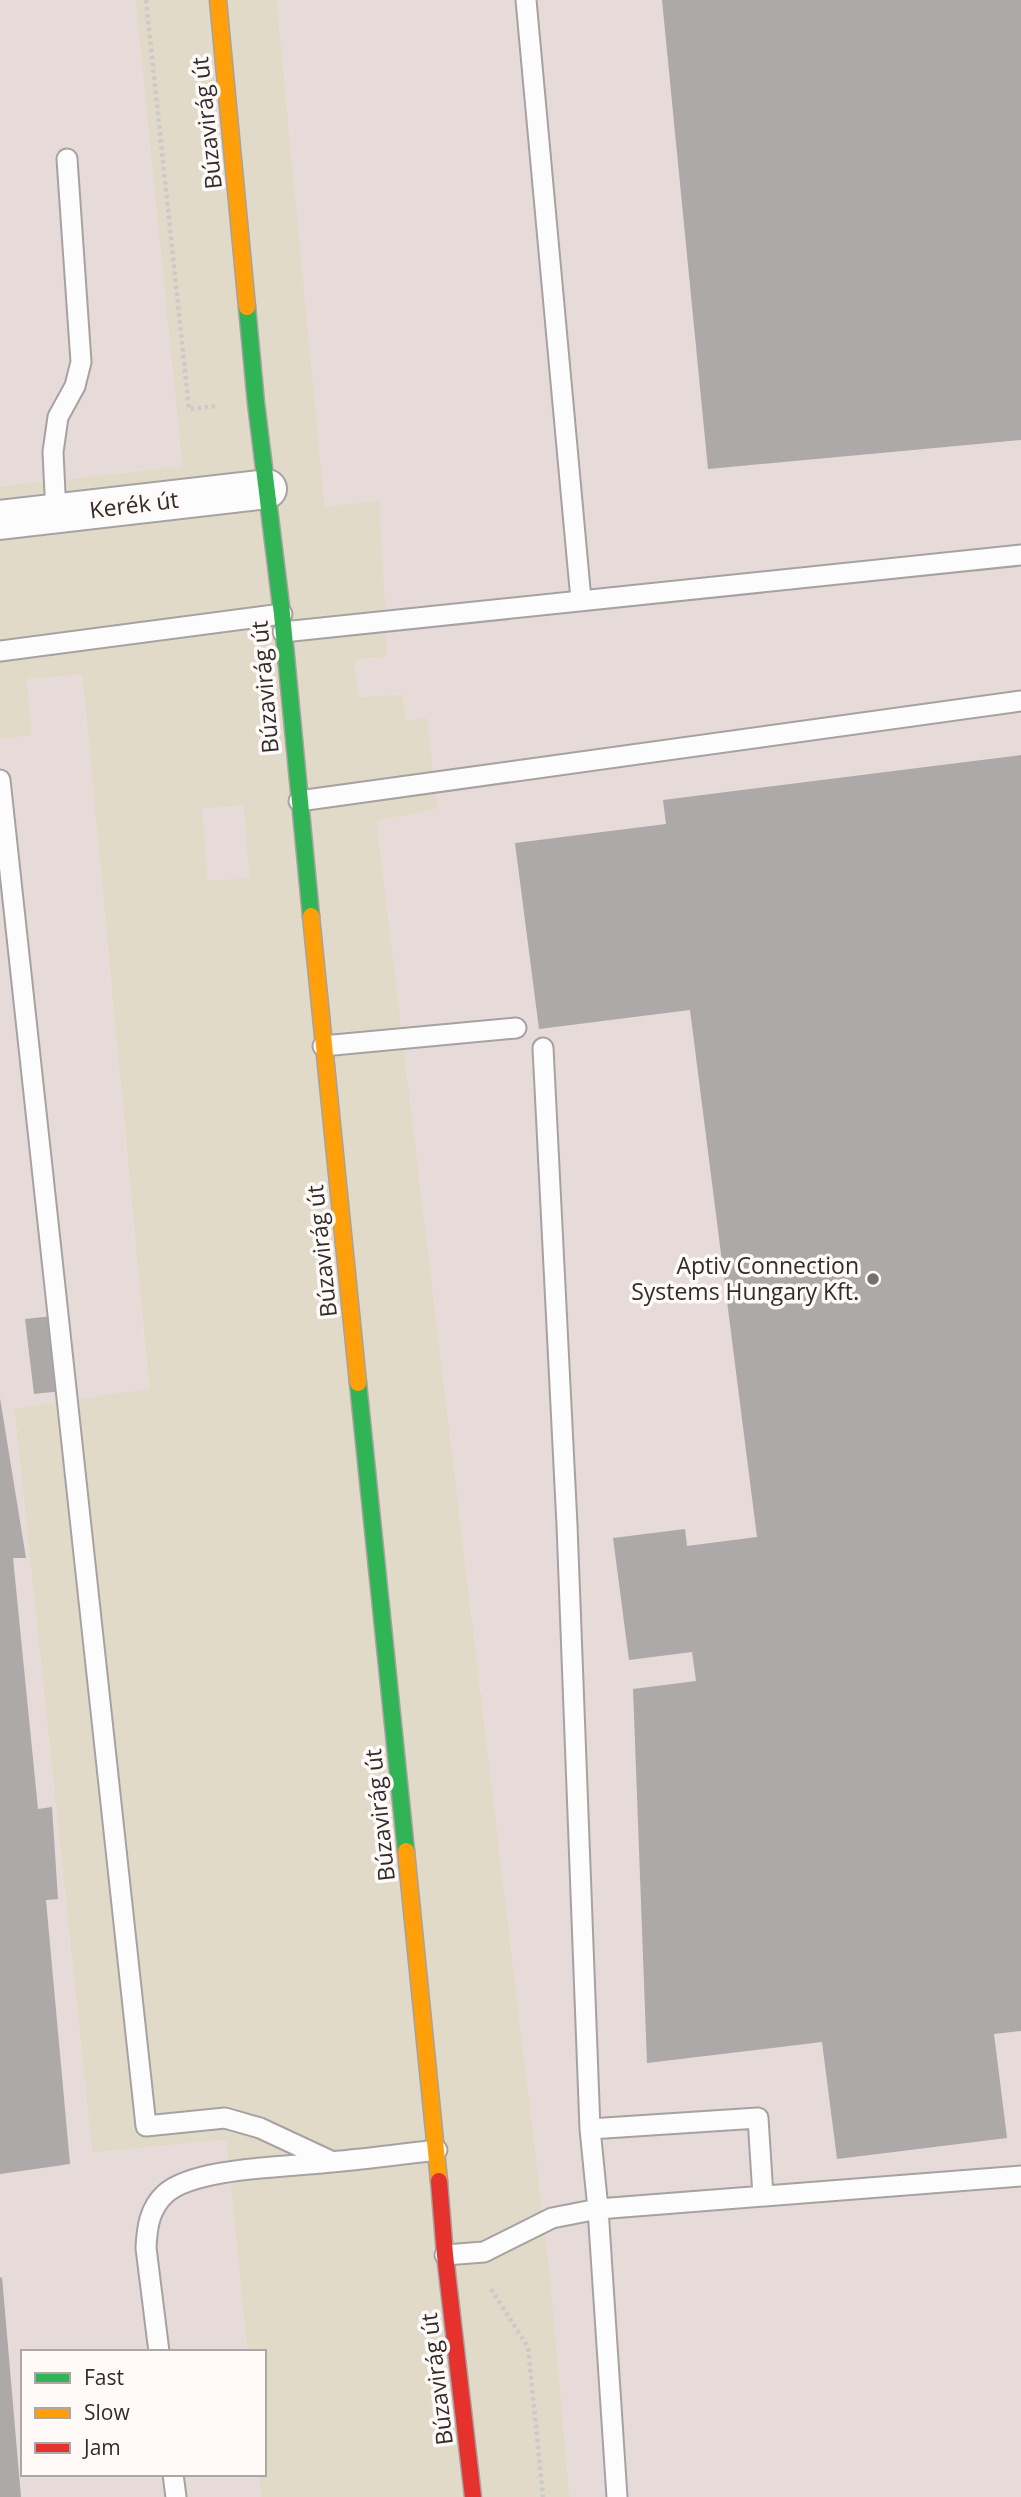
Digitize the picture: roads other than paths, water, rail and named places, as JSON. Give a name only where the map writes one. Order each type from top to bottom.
[{"type":"street","name":"Búzavirág út","points":[[218,0],[255,389],[282,623],[437,2150],[445,2255],[473,2497]]},
{"type":"street","name":"Kerék út","points":[[0,520],[267,489]]},
{"type":"lane","points":[[526,0],[581,600]]},
{"type":"lane","points":[[56,514],[53,452],[58,417],[75,386],[81,362],[67,159]]},
{"type":"lane","points":[[0,651],[282,623],[581,600],[1021,555]]},
{"type":"lane","points":[[299,801],[1021,701]]},
{"type":"lane","points":[[0,780],[146,2126],[225,2118],[260,2127],[333,2162]]},
{"type":"lane","points":[[323,1046],[516,1028]]},
{"type":"lane","points":[[543,1048],[567,1525],[590,2129],[598,2209],[617,2497]]},
{"type":"lane","points":[[590,2129],[758,2118],[764,2196]]},
{"type":"lane","points":[[159,2350],[146,2248],[149,2219],[164,2195],[180,2184],[232,2172],[437,2150]]},
{"type":"lane","points":[[445,2255],[484,2252],[552,2218],[598,2209],[1021,2176]]},
{"type":"lane","points":[[173,2476],[176,2497]]},
{"type":"place","name":"Aptiv Connection Systems Hungary Kft.","points":[[873,1279]]}]
